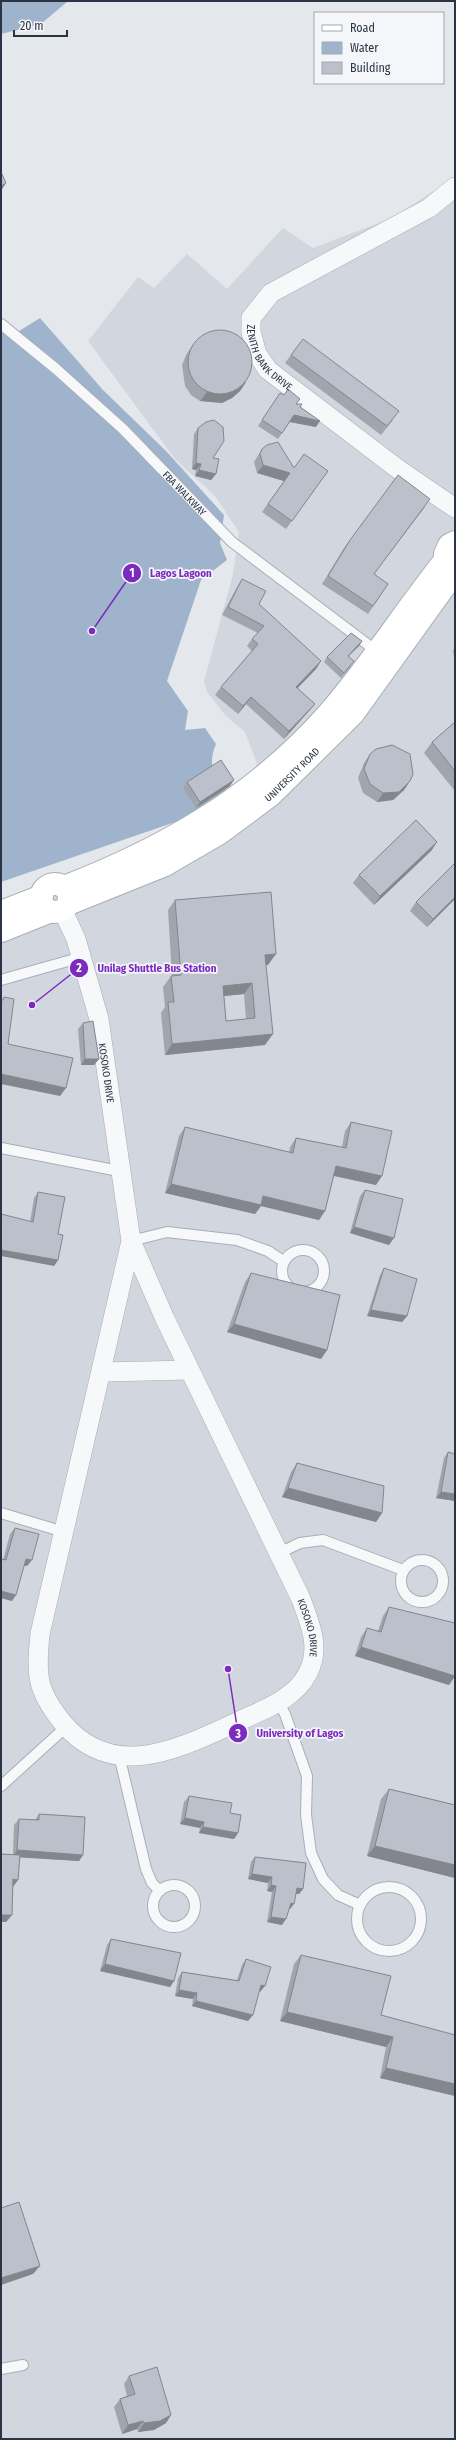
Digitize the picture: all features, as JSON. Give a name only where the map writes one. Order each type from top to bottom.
[{"type":"main road","name":"UNIVERSITY ROAD","points":[[1,931],[146,852],[227,805],[295,749],[327,715],[363,671],[384,657],[453,554]]},
{"type":"main road","name":"UNIVERSITY ROAD","points":[[1,912],[57,901]]},
{"type":"street","name":"ZENITH BANK DRIVE","points":[[455,188],[429,208],[271,293],[251,318],[251,332],[257,354],[268,370],[398,469],[455,508]]},
{"type":"street","name":"KOSOKO DRIVE","points":[[57,901],[76,938],[99,1019],[119,1170],[131,1241],[189,1370],[301,1598],[314,1633],[315,1652],[308,1673],[296,1690],[278,1702],[182,1747],[136,1756],[119,1755],[98,1750],[71,1733],[40,1687],[37,1665],[40,1634],[103,1372],[131,1241]]},
{"type":"street","points":[[103,1372],[189,1370]]},
{"type":"lane","name":"FBA WALKWAY","points":[[1,324],[55,368],[123,429],[232,542],[384,657]]},
{"type":"lane","points":[[1,980],[82,957]]},
{"type":"lane","points":[[1,1148],[119,1170]]},
{"type":"lane","points":[[131,1241],[167,1232],[237,1240],[268,1251],[283,1261]]},
{"type":"lane","points":[[309,1250],[321,1259],[324,1265],[323,1279],[314,1289],[300,1292],[293,1290],[283,1281],[281,1267],[283,1261],[294,1251],[309,1250]]},
{"type":"lane","points":[[1,1513],[64,1532]]},
{"type":"lane","points":[[279,1553],[300,1543],[323,1540],[403,1570]]},
{"type":"lane","points":[[428,1560],[440,1568],[443,1575],[442,1589],[433,1599],[420,1602],[413,1600],[403,1591],[401,1584],[403,1570],[414,1561],[428,1560]]},
{"type":"lane","points":[[278,1702],[285,1714],[307,1776],[306,1815],[311,1853],[323,1879],[338,1895],[360,1905]]},
{"type":"lane","points":[[1,1786],[66,1727]]},
{"type":"lane","points":[[119,1755],[146,1869],[152,1883],[160,1891]]},
{"type":"lane","points":[[173,1885],[187,1889],[195,1900],[196,1907],[191,1920],[186,1925],[172,1928],[159,1922],[153,1910],[153,1903],[160,1891],[173,1885]]},
{"type":"lane","points":[[384,1887],[405,1891],[413,1897],[421,1916],[416,1936],[409,1944],[400,1949],[383,1950],[368,1944],[361,1936],[357,1926],[356,1915],[360,1905],[366,1896],[374,1890],[384,1887]]},
{"type":"lane","points":[[1,2369],[23,2365]]},
{"type":"shaded area","points":[[455,177],[455,2439],[1,2439],[1,899],[216,821],[247,802],[257,763],[245,732],[226,716],[207,692],[204,681],[233,574],[239,532],[215,496],[175,459],[88,341],[138,277],[154,288],[187,254],[227,289],[283,228],[313,248],[392,218]]},
{"type":"water","points":[[1,1],[68,1],[41,24],[1,34]]},
{"type":"water","points":[[1,317],[16,333],[40,318],[103,390],[166,451],[224,515],[220,543],[227,560],[201,580],[167,681],[188,711],[185,730],[205,728],[216,744],[212,758],[213,770],[228,793],[210,810],[1,882]]},
{"type":"building","points":[[1,172],[6,183],[1,186]]},
{"type":"building","points":[[220,330],[238,335],[243,339],[247,344],[252,362],[247,380],[243,385],[238,389],[220,394],[202,389],[197,385],[193,380],[188,362],[193,344],[197,339],[202,335]]},
{"type":"building","points":[[303,339],[399,411],[387,426],[291,355]]},
{"type":"building","points":[[288,389],[300,399],[296,404],[302,404],[300,407],[320,421],[294,415],[282,433],[262,420],[280,393],[284,395]]},
{"type":"building","points":[[214,420],[223,427],[224,441],[213,458],[219,459],[216,474],[199,470],[201,464],[196,463],[198,428],[206,422]]},
{"type":"building","points":[[278,442],[294,468],[304,454],[328,471],[292,521],[268,504],[290,473],[263,465],[260,454],[262,449],[267,445]]},
{"type":"building","points":[[398,475],[430,499],[374,574],[388,584],[373,606],[328,576],[350,540]]},
{"type":"building","points":[[242,579],[266,591],[259,604],[321,661],[296,687],[315,704],[289,731],[251,697],[243,706],[221,687],[258,644],[252,639],[264,626],[228,607]]},
{"type":"building","points":[[351,633],[362,641],[348,656],[354,661],[344,673],[327,657]]},
{"type":"building","points":[[455,722],[455,771],[432,742]]},
{"type":"building","points":[[392,745],[410,754],[413,774],[410,781],[399,792],[383,793],[370,784],[364,769],[370,754],[376,749]]},
{"type":"building","points":[[221,760],[234,780],[200,802],[187,782]]},
{"type":"building","points":[[416,820],[437,842],[380,896],[359,875]]},
{"type":"building","points":[[455,863],[455,897],[433,919],[416,902]]},
{"type":"building","points":[[271,892],[276,954],[265,955],[273,1034],[172,1044],[168,1002],[174,1002],[171,976],[181,975],[175,900]],"holes":[[[252,983],[255,1018],[226,1021],[223,986]]]},
{"type":"building","points":[[4,997],[14,999],[8,1044],[73,1058],[66,1088],[1,1074],[1,1000],[3,1000]]},
{"type":"building","points":[[93,1021],[99,1059],[85,1059],[83,1023]]},
{"type":"building","points":[[351,1122],[392,1131],[382,1176],[336,1166],[325,1211],[263,1196],[261,1205],[171,1184],[185,1127],[293,1153],[296,1138],[346,1148]]},
{"type":"building","points":[[365,1190],[403,1199],[394,1238],[354,1227]]},
{"type":"building","points":[[38,1192],[65,1197],[58,1234],[63,1235],[58,1260],[1,1250],[1,1214],[33,1222]]},
{"type":"building","points":[[384,1268],[417,1279],[407,1316],[371,1310]]},
{"type":"building","points":[[251,1273],[340,1295],[327,1350],[234,1324]]},
{"type":"building","points":[[448,1452],[455,1454],[455,1494],[441,1492]]},
{"type":"building","points":[[297,1463],[384,1486],[382,1513],[288,1488]]},
{"type":"building","points":[[15,1528],[39,1534],[32,1560],[26,1559],[16,1595],[1,1591],[1,1559],[6,1560]]},
{"type":"building","points":[[389,1607],[455,1623],[455,1676],[361,1647],[367,1628],[381,1632]]},
{"type":"building","points":[[389,1789],[455,1805],[455,1865],[375,1846]]},
{"type":"building","points":[[189,1796],[232,1803],[230,1813],[241,1815],[238,1833],[203,1827],[204,1822],[185,1818]]},
{"type":"building","points":[[39,1814],[85,1817],[83,1855],[17,1850],[19,1819],[39,1820]]},
{"type":"building","points":[[1,1854],[20,1855],[18,1880],[13,1879],[12,1915],[1,1915]]},
{"type":"building","points":[[255,1857],[306,1863],[303,1889],[297,1888],[294,1904],[291,1903],[286,1919],[271,1917],[276,1886],[271,1885],[272,1877],[252,1874]]},
{"type":"building","points":[[111,1939],[181,1953],[174,1981],[105,1964]]},
{"type":"building","points":[[301,1955],[391,1976],[381,2015],[455,2035],[455,2084],[386,2068],[393,2037],[287,2012]]},
{"type":"building","points":[[246,1959],[271,1967],[265,1986],[261,1985],[253,2015],[196,2001],[197,1993],[179,1990],[182,1972],[239,1981]]},
{"type":"building","points":[[19,2202],[40,2266],[1,2278],[1,2208]]},
{"type":"building","points":[[157,2367],[171,2415],[160,2421],[144,2423],[143,2421],[128,2425],[120,2399],[135,2394],[129,2376]]},
{"type":"place","name":"Lagos Lagoon","points":[[92,631]]},
{"type":"place","name":"Unilag Shuttle Bus Station","points":[[32,1005]]},
{"type":"place","name":"University of Lagos","points":[[228,1669]]}]
